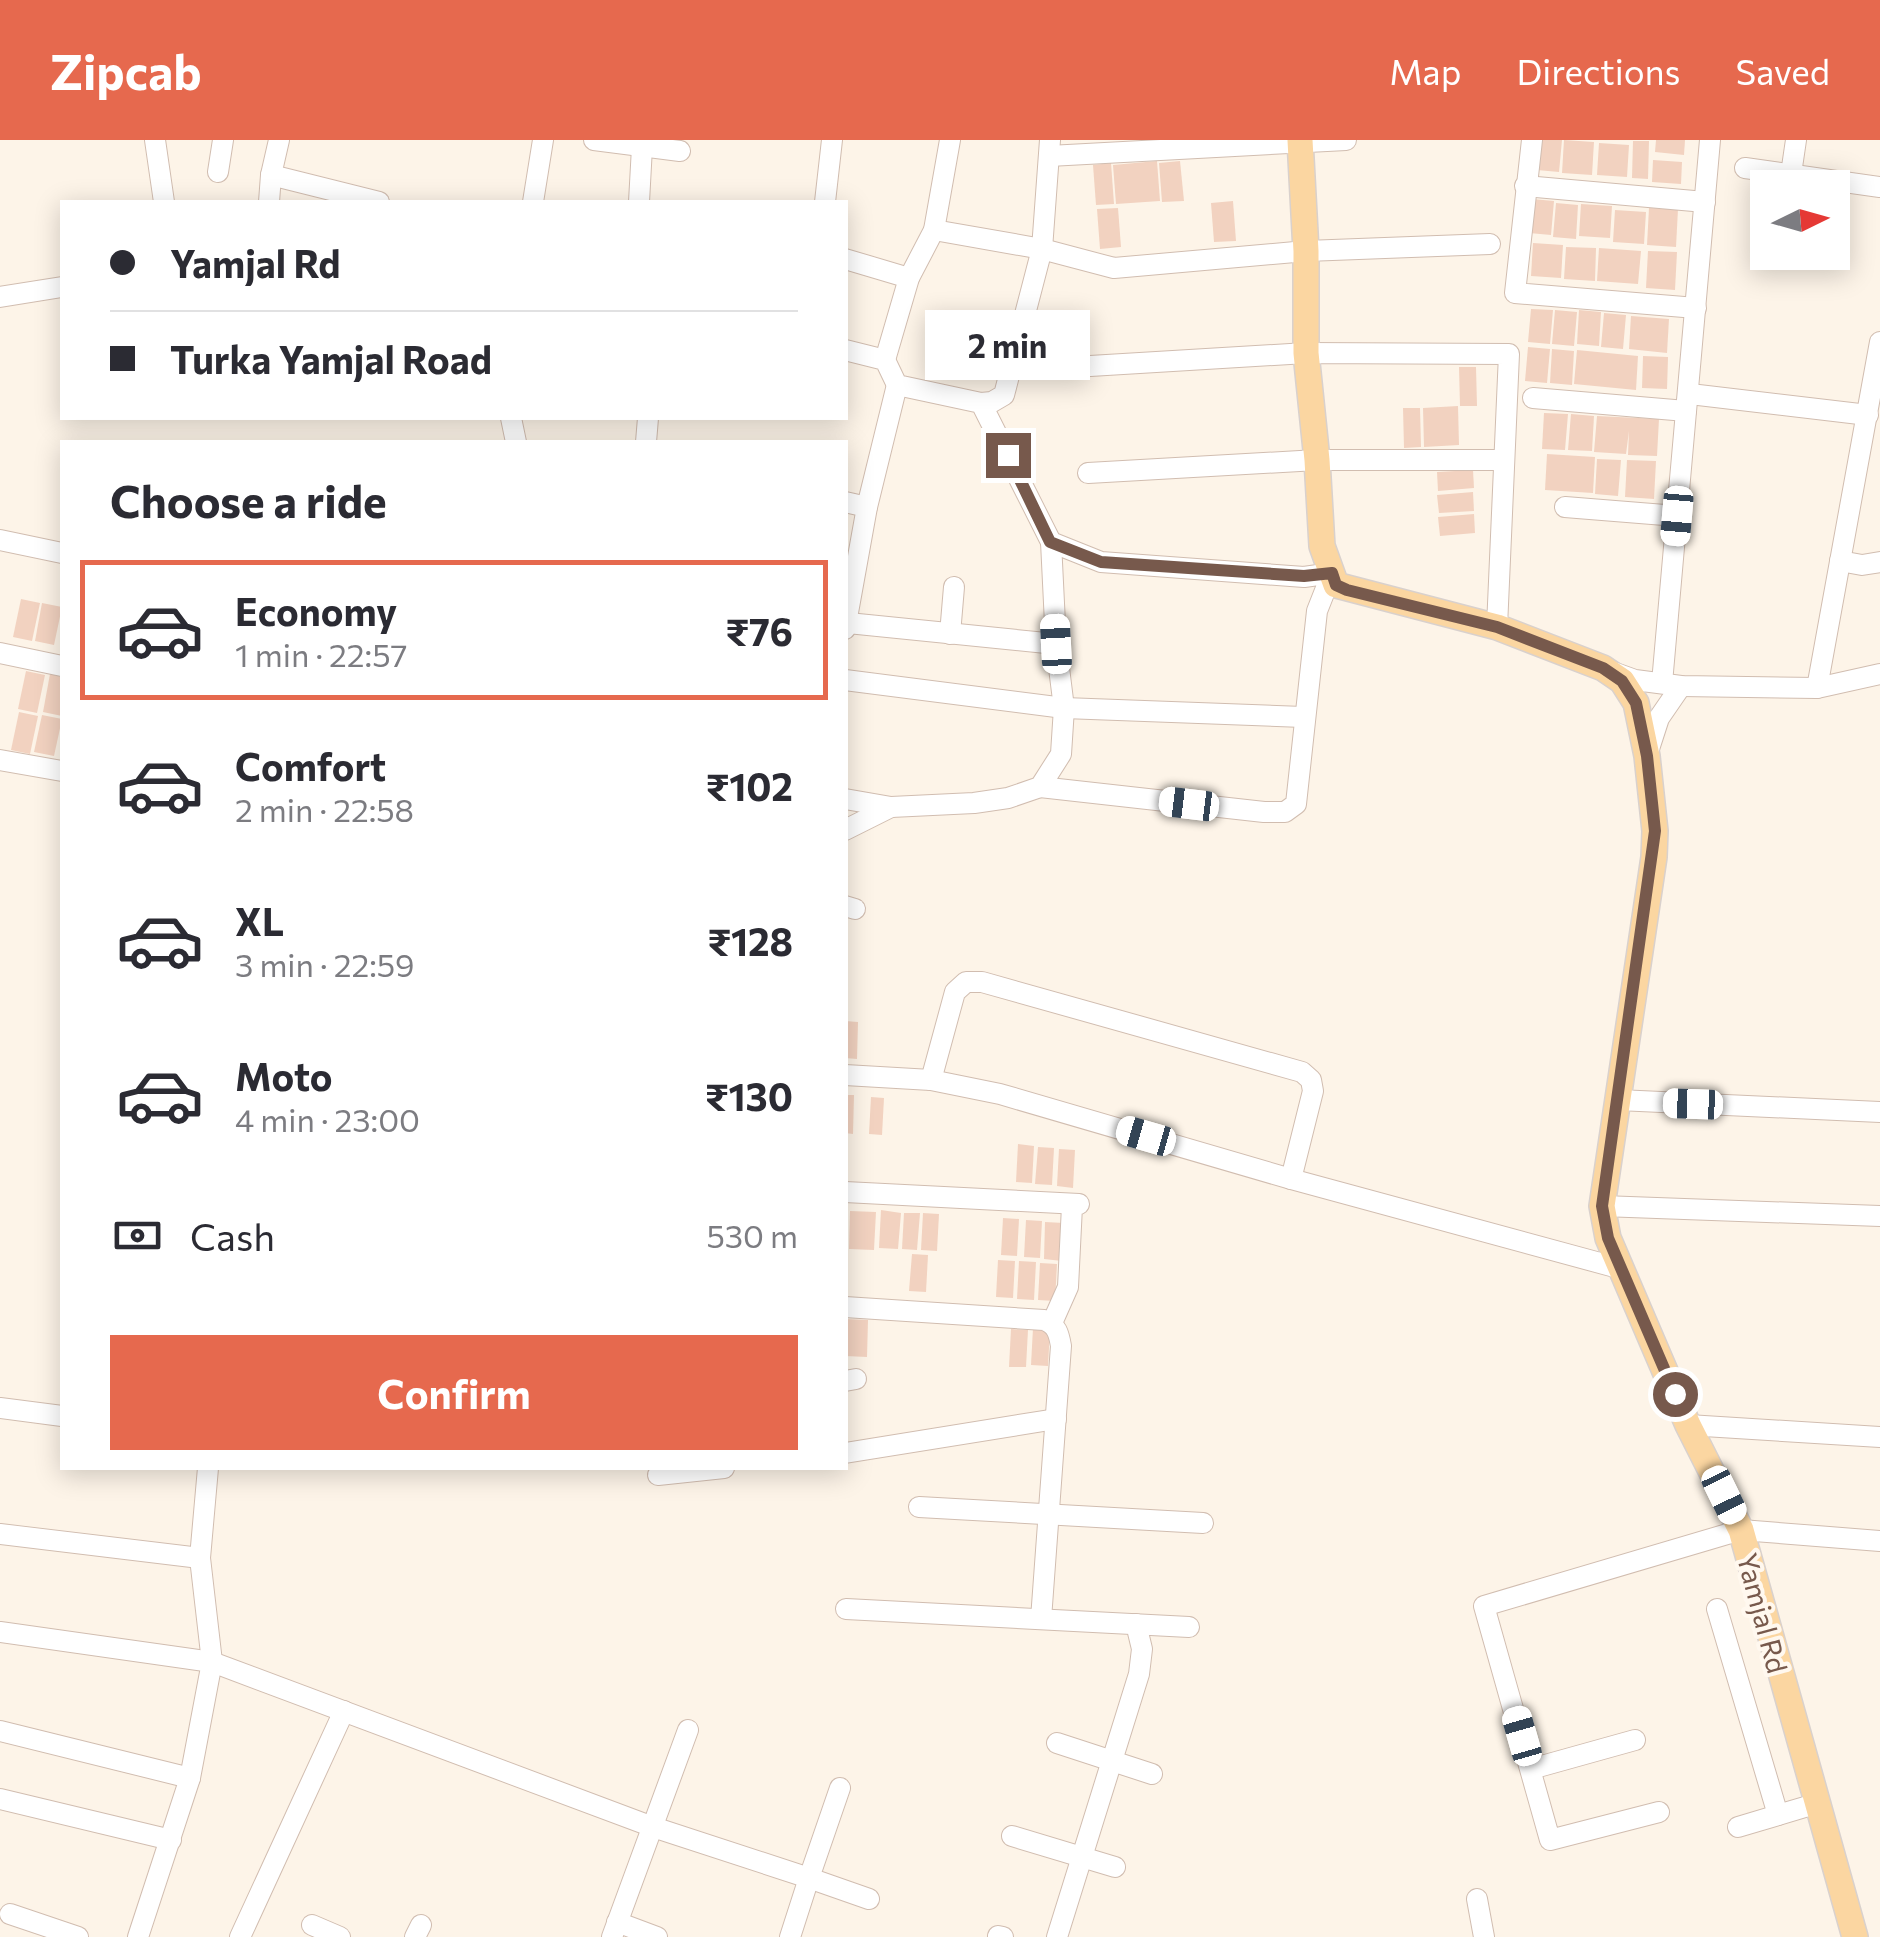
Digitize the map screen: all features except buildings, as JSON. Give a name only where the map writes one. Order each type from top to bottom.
[{"type":"main road","points":[[1300,141],[1306,353],[1322,546],[1336,585],[1497,627],[1603,668]]},
{"type":"main road","name":"Yamjal Rd","points":[[1603,668],[1622,681],[1636,703],[1647,756],[1655,831],[1602,1206],[1608,1238],[1688,1425],[1741,1530],[1855,1937]]},
{"type":"street","points":[[155,140],[164,200]]},
{"type":"street","points":[[218,172],[223,140]]},
{"type":"street","points":[[269,200],[279,140]]},
{"type":"street","points":[[534,200],[543,140]]},
{"type":"street","points":[[594,140],[680,151]]},
{"type":"street","points":[[826,200],[832,140]]},
{"type":"street","points":[[848,600],[850,574],[897,385],[885,360],[908,278],[934,230],[950,140]]},
{"type":"street","points":[[897,385],[981,403],[1004,395],[1042,249],[1049,148],[1346,140]]},
{"type":"street","points":[[1532,140],[1515,292],[1696,308]]},
{"type":"street","points":[[1647,756],[1671,684],[1677,516],[1710,140]]},
{"type":"street","points":[[1792,170],[1796,140]]},
{"type":"street","points":[[640,200],[642,147]]},
{"type":"street","points":[[1745,168],[1760,170]]},
{"type":"street","points":[[271,175],[370,200]]},
{"type":"street","points":[[1850,183],[1880,188]]},
{"type":"street","points":[[1525,186],[1705,202]]},
{"type":"street","points":[[934,230],[1042,249],[1114,268],[1306,252],[1490,244]]},
{"type":"street","points":[[848,260],[908,278]]},
{"type":"street","points":[[0,297],[60,287]]},
{"type":"street","points":[[1817,688],[1880,342]]},
{"type":"street","points":[[848,351],[885,360]]},
{"type":"street","points":[[1090,366],[1306,353],[1508,354],[1497,627]]},
{"type":"street","points":[[1534,398],[1688,402],[1868,415]]},
{"type":"street","points":[[981,403],[1050,542],[1064,708],[1061,754],[1040,787]]},
{"type":"street","points":[[1088,473],[1317,460],[1503,460]]},
{"type":"street","points":[[848,503],[867,507]]},
{"type":"street","points":[[1565,507],[1677,516]]},
{"type":"street","points":[[0,540],[60,553]]},
{"type":"street","points":[[848,800],[890,807],[974,803],[1008,798],[1040,787],[1285,812],[1296,804],[1317,611],[1332,573],[1304,576],[1101,562],[1050,542]]},
{"type":"street","points":[[1840,561],[1862,565],[1880,562]]},
{"type":"street","points":[[950,634],[954,587]]},
{"type":"street","points":[[848,627],[1056,644]]},
{"type":"street","points":[[0,654],[60,666]]},
{"type":"street","points":[[1603,668],[1635,680],[1671,684],[1817,688],[1880,674]]},
{"type":"street","points":[[848,680],[1064,708],[1303,717]]},
{"type":"street","points":[[0,760],[60,770]]},
{"type":"street","points":[[848,828],[890,807]]},
{"type":"street","points":[[931,1080],[956,992],[966,982],[982,982],[1302,1072],[1311,1080],[1313,1091],[1291,1179]]},
{"type":"street","points":[[848,1075],[931,1080],[1000,1094],[1291,1179],[1622,1269]]},
{"type":"street","points":[[1618,1100],[1880,1112]]},
{"type":"street","points":[[848,1192],[1076,1205],[1068,1286],[1052,1323]]},
{"type":"street","points":[[1602,1206],[1880,1216]]},
{"type":"street","points":[[848,1306],[1052,1323]]},
{"type":"street","points":[[1041,1620],[1061,1346],[1052,1323]]},
{"type":"street","points":[[0,1408],[60,1416]]},
{"type":"street","points":[[848,1453],[1056,1419]]},
{"type":"street","points":[[1688,1425],[1880,1437]]},
{"type":"street","points":[[138,1937],[190,1778],[212,1662],[200,1558],[208,1470]]},
{"type":"street","points":[[658,1475],[705,1470]]},
{"type":"street","points":[[919,1506],[1204,1523]]},
{"type":"street","points":[[1659,1812],[1550,1840],[1484,1606],[1741,1530],[1880,1541]]},
{"type":"street","points":[[0,1534],[200,1558]]},
{"type":"street","points":[[1717,1608],[1778,1815]]},
{"type":"street","points":[[846,1610],[1189,1627]]},
{"type":"street","points":[[1057,1937],[1139,1674],[1142,1649],[1136,1624]]},
{"type":"street","points":[[0,1632],[212,1662],[652,1827],[869,1899]]},
{"type":"street","points":[[240,1937],[344,1712]]},
{"type":"street","points":[[657,1937],[614,1929],[688,1730]]},
{"type":"street","points":[[0,1731],[190,1778]]},
{"type":"street","points":[[1531,1769],[1635,1740]]},
{"type":"street","points":[[1057,1744],[1152,1774]]},
{"type":"street","points":[[790,1937],[840,1788]]},
{"type":"street","points":[[0,1799],[171,1840]]},
{"type":"street","points":[[1738,1828],[1815,1804]]},
{"type":"street","points":[[1012,1836],[1115,1867]]},
{"type":"street","points":[[1477,1898],[1484,1937]]},
{"type":"street","points":[[10,1914],[32,1930],[78,1937]]},
{"type":"street","points":[[312,1925],[340,1937]]},
{"type":"route","points":[[1008,455],[1050,542],[1074,553],[1101,562],[1304,576],[1332,573],[1336,585],[1347,590],[1497,627],[1603,668],[1622,681],[1636,703],[1647,756],[1655,831],[1602,1206],[1608,1238],[1675,1394]]}]
